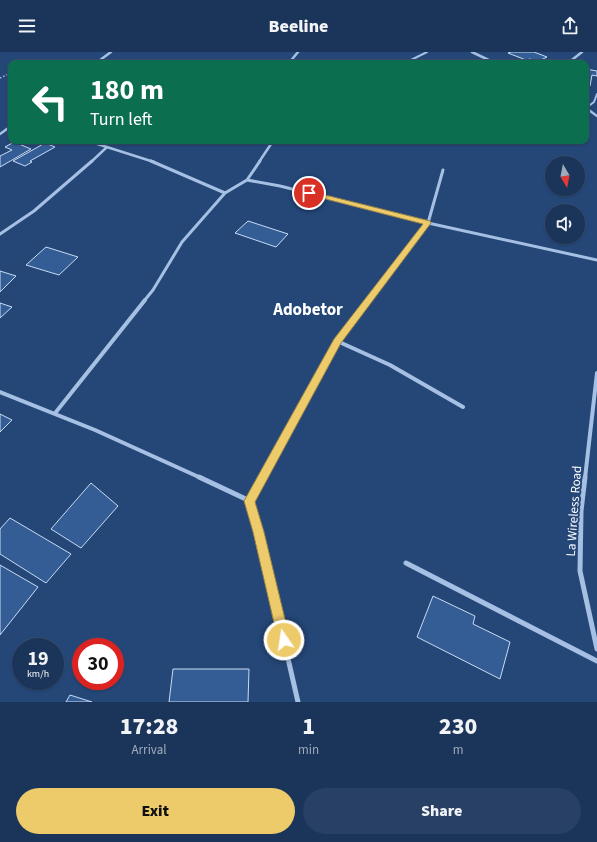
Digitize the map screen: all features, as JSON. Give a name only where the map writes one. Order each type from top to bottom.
[{"type":"street","points":[[100,60],[111,52]]},
{"type":"street","points":[[291,60],[298,52]]},
{"type":"street","points":[[472,52],[487,60]]},
{"type":"street","points":[[572,60],[582,52]]},
{"type":"street","points":[[98,144],[156,163],[225,193]]},
{"type":"street","points":[[56,412],[153,290],[182,242],[225,193],[247,180],[271,144]]},
{"type":"street","points":[[0,234],[34,211],[75,177],[107,147]]},
{"type":"street","points":[[298,702],[259,532],[250,501],[337,341],[428,223],[443,170]]},
{"type":"street","points":[[247,180],[280,186],[428,223],[597,260]]},
{"type":"street","points":[[337,341],[390,365],[463,407]]},
{"type":"street","name":"La Wireless Road","points":[[597,373],[581,511],[580,571],[597,649]]},
{"type":"street","points":[[0,392],[56,412],[123,441],[250,501]]},
{"type":"street","points":[[406,563],[597,662]]},
{"type":"lane","points":[[411,60],[427,52]]},
{"type":"lane","points":[[589,106],[594,102],[597,94]]},
{"type":"building","points":[[534,52],[547,57],[541,60],[526,60],[508,53]]},
{"type":"building","points":[[589,70],[597,71],[597,76],[592,75],[590,86]]},
{"type":"building","points":[[10,144],[19,144],[31,149],[0,167],[0,156],[12,150],[5,147]]},
{"type":"building","points":[[43,144],[55,147],[30,161],[32,162],[25,166],[13,161]]},
{"type":"building","points":[[248,221],[288,234],[276,247],[235,233]]},
{"type":"building","points":[[46,247],[78,257],[59,275],[26,265]]},
{"type":"building","points":[[0,271],[16,276],[0,292]]},
{"type":"building","points":[[0,303],[12,307],[0,318]]},
{"type":"building","points":[[0,414],[12,420],[0,432]]},
{"type":"building","points":[[91,483],[118,506],[81,548],[51,529]]},
{"type":"building","points":[[10,518],[71,554],[46,583],[0,554],[0,529]]},
{"type":"building","points":[[0,565],[38,587],[0,635]]},
{"type":"building","points":[[433,596],[475,616],[473,624],[510,642],[500,679],[417,637]]},
{"type":"building","points":[[173,669],[249,669],[248,702],[169,702]]},
{"type":"building","points":[[70,695],[92,702],[66,702]]},
{"type":"district","name":"Adobetor","points":[[308,309]]},
{"type":"route","points":[[284,640],[259,532],[250,501],[337,341],[428,223],[309,193]]}]
